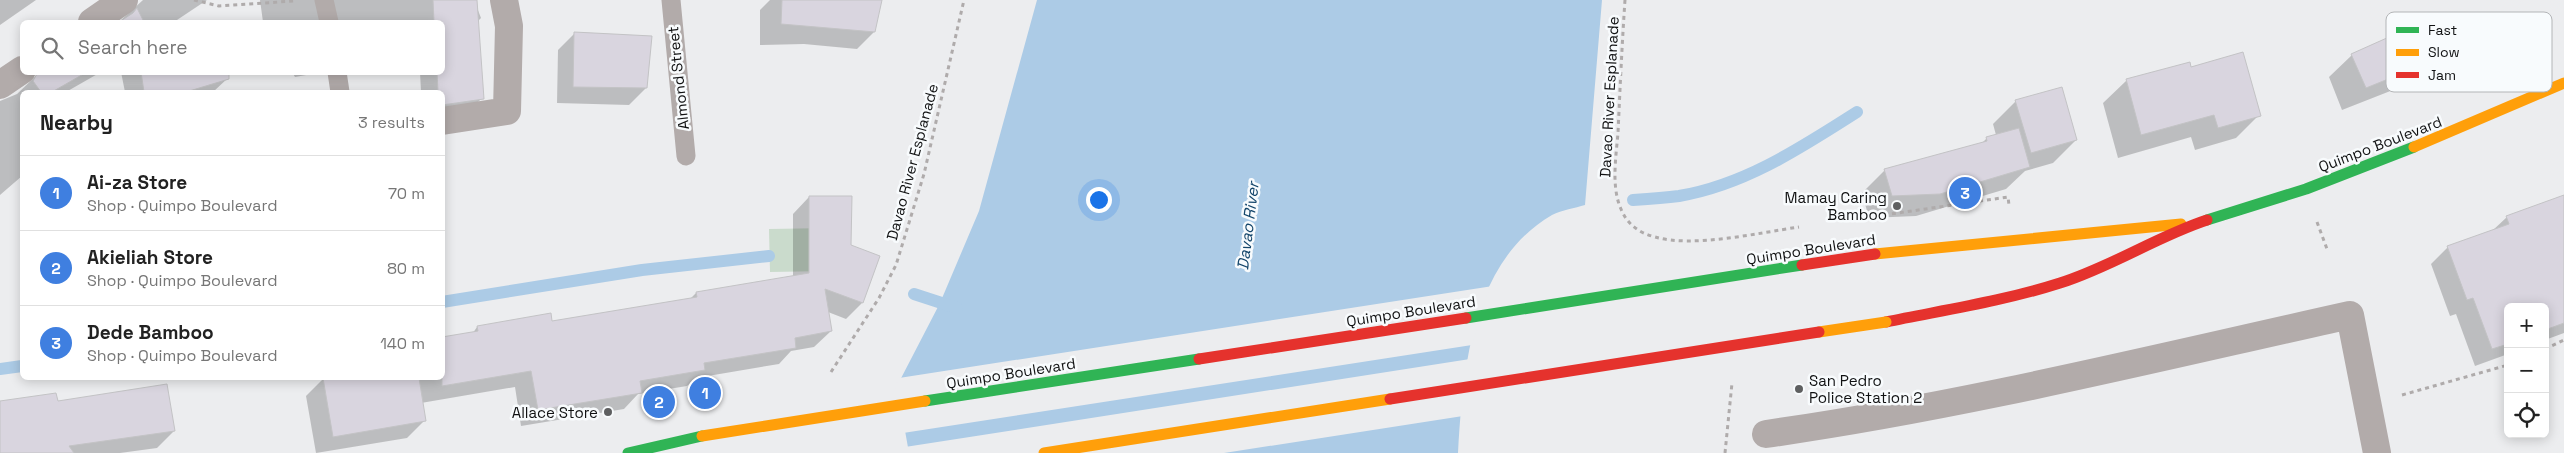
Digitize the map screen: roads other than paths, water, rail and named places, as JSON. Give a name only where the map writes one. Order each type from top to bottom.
[{"type":"main road","name":"Quimpo Boulevard","points":[[2552,88],[2564,83]]},
{"type":"main road","name":"Quimpo Boulevard","points":[[1044,453],[1886,322],[2004,298],[2061,283],[2104,267],[2202,222],[2306,189],[2450,133],[2543,92]]},
{"type":"main road","name":"Quimpo Boulevard","points":[[628,453],[702,436],[1875,254],[2202,222]]},
{"type":"street","points":[[95,20],[124,0]]},
{"type":"street","points":[[445,121],[507,111],[509,26],[504,0]]},
{"type":"street","points":[[1766,434],[1838,424],[1927,407],[2350,315],[2377,453]]},
{"type":"lane","points":[[324,0],[329,20]]},
{"type":"lane","name":"Almond Street","points":[[671,0],[686,156]]},
{"type":"lane","points":[[337,75],[340,90]]},
{"type":"water","name":"Davao River","points":[[1037,0],[1602,0],[1585,205],[1552,215],[1525,235],[1504,260],[1488,289],[1476,320],[1469,354],[1463,387],[1458,453],[909,453],[897,386],[940,303],[979,211]]},
{"type":"waterway","points":[[1633,200],[1679,196],[1703,191],[1750,174],[1794,151],[1857,112]]},
{"type":"waterway","points":[[445,302],[642,270],[769,256]]},
{"type":"waterway","points":[[914,294],[957,308]]},
{"type":"waterway","points":[[0,369],[20,366]]},
{"type":"place","name":"Dede Bamboo","points":[[1965,193]]},
{"type":"place","name":"Mamay Caring Bamboo","points":[[1897,206]]},
{"type":"place","name":"San Pedro Police Station 2","points":[[1799,389]]},
{"type":"place","name":"Ai-za Store","points":[[705,393]]},
{"type":"place","name":"Akieliah Store","points":[[659,402]]},
{"type":"place","name":"Allace Store","points":[[608,412]]}]
